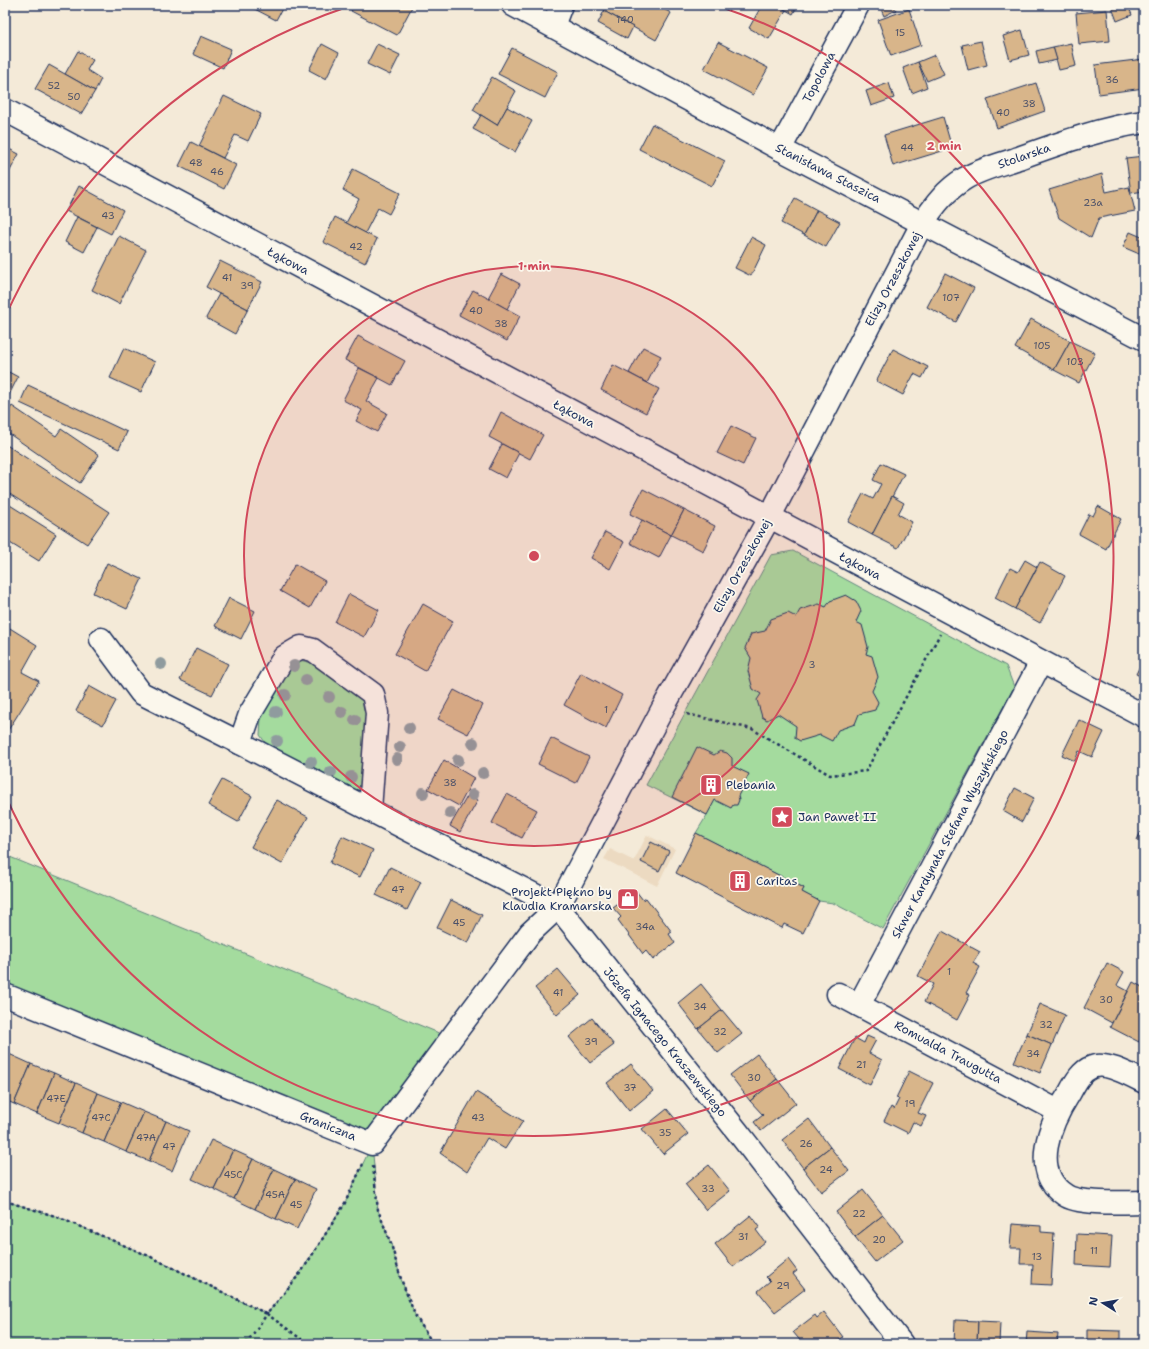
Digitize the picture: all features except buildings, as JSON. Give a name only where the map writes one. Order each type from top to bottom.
[{"type":"street","name":"Stanisława Staszica","points":[[513,5],[780,149],[923,222],[1144,339]]},
{"type":"street","points":[[553,26],[561,5]]},
{"type":"street","name":"Topolowa","points":[[780,149],[858,5]]},
{"type":"street","name":"Łąkowa","points":[[5,110],[769,518],[1144,716]]},
{"type":"street","name":"Stolarska","points":[[923,222],[948,190],[966,178],[1068,141],[1131,124],[1144,122]]},
{"type":"street","name":"Elizy Orzeszkowej","points":[[558,907],[663,708],[769,518],[923,222]]},
{"type":"street","name":"Józefa Ignacego Kraszewskiego","points":[[101,639],[141,693],[558,907],[737,1131],[902,1344]]},
{"type":"street","points":[[240,743],[250,714],[284,657],[301,647],[313,650],[372,694],[377,713],[370,810]]},
{"type":"street","name":"Skwer Kardynała Stefana Wyszyńskiego","points":[[859,1005],[1041,662]]},
{"type":"street","name":"Graniczna","points":[[5,996],[372,1144],[530,933],[558,907]]},
{"type":"street","name":"Romualda Traugutta","points":[[838,994],[1058,1111]]},
{"type":"street","points":[[1144,1082],[1108,1066],[1093,1066],[1078,1077],[1058,1111],[1046,1146],[1046,1167],[1054,1185],[1066,1196],[1083,1201],[1144,1202]]},
{"type":"path","points":[[680,712],[752,729],[830,775],[866,771],[942,631]]},
{"type":"path","points":[[246,1344],[267,1314],[302,1270],[344,1205],[372,1144]]},
{"type":"path","points":[[372,1144],[378,1210],[391,1244],[401,1279],[415,1315],[434,1344]]},
{"type":"path","points":[[5,1201],[55,1216],[141,1253],[267,1314],[308,1344]]},
{"type":"shaded area","points":[[647,835],[675,849],[657,886],[604,859],[610,849],[634,861]]},
{"type":"green space","points":[[793,551],[1006,666],[1014,687],[883,929],[833,903],[819,901],[802,892],[804,888],[696,833],[707,815],[646,785],[771,555]]},
{"type":"green space","points":[[299,660],[313,663],[364,700],[368,710],[361,787],[356,791],[267,745],[260,735],[261,718],[288,668]]},
{"type":"green space","points":[[5,855],[451,1038],[372,1144],[5,995]]},
{"type":"green space","points":[[372,1144],[378,1210],[391,1244],[401,1279],[415,1315],[433,1344],[5,1344],[5,1201],[55,1216],[149,1256],[267,1314],[302,1270],[344,1205]]},
{"type":"place","name":"Plebania","points":[[711,785]]},
{"type":"place","name":"Jan Paweł II","points":[[782,817]]},
{"type":"place","name":"Caritas","points":[[740,881]]},
{"type":"place","name":"Projekt Piękno by Klaudia Kramarska","points":[[628,899]]}]
